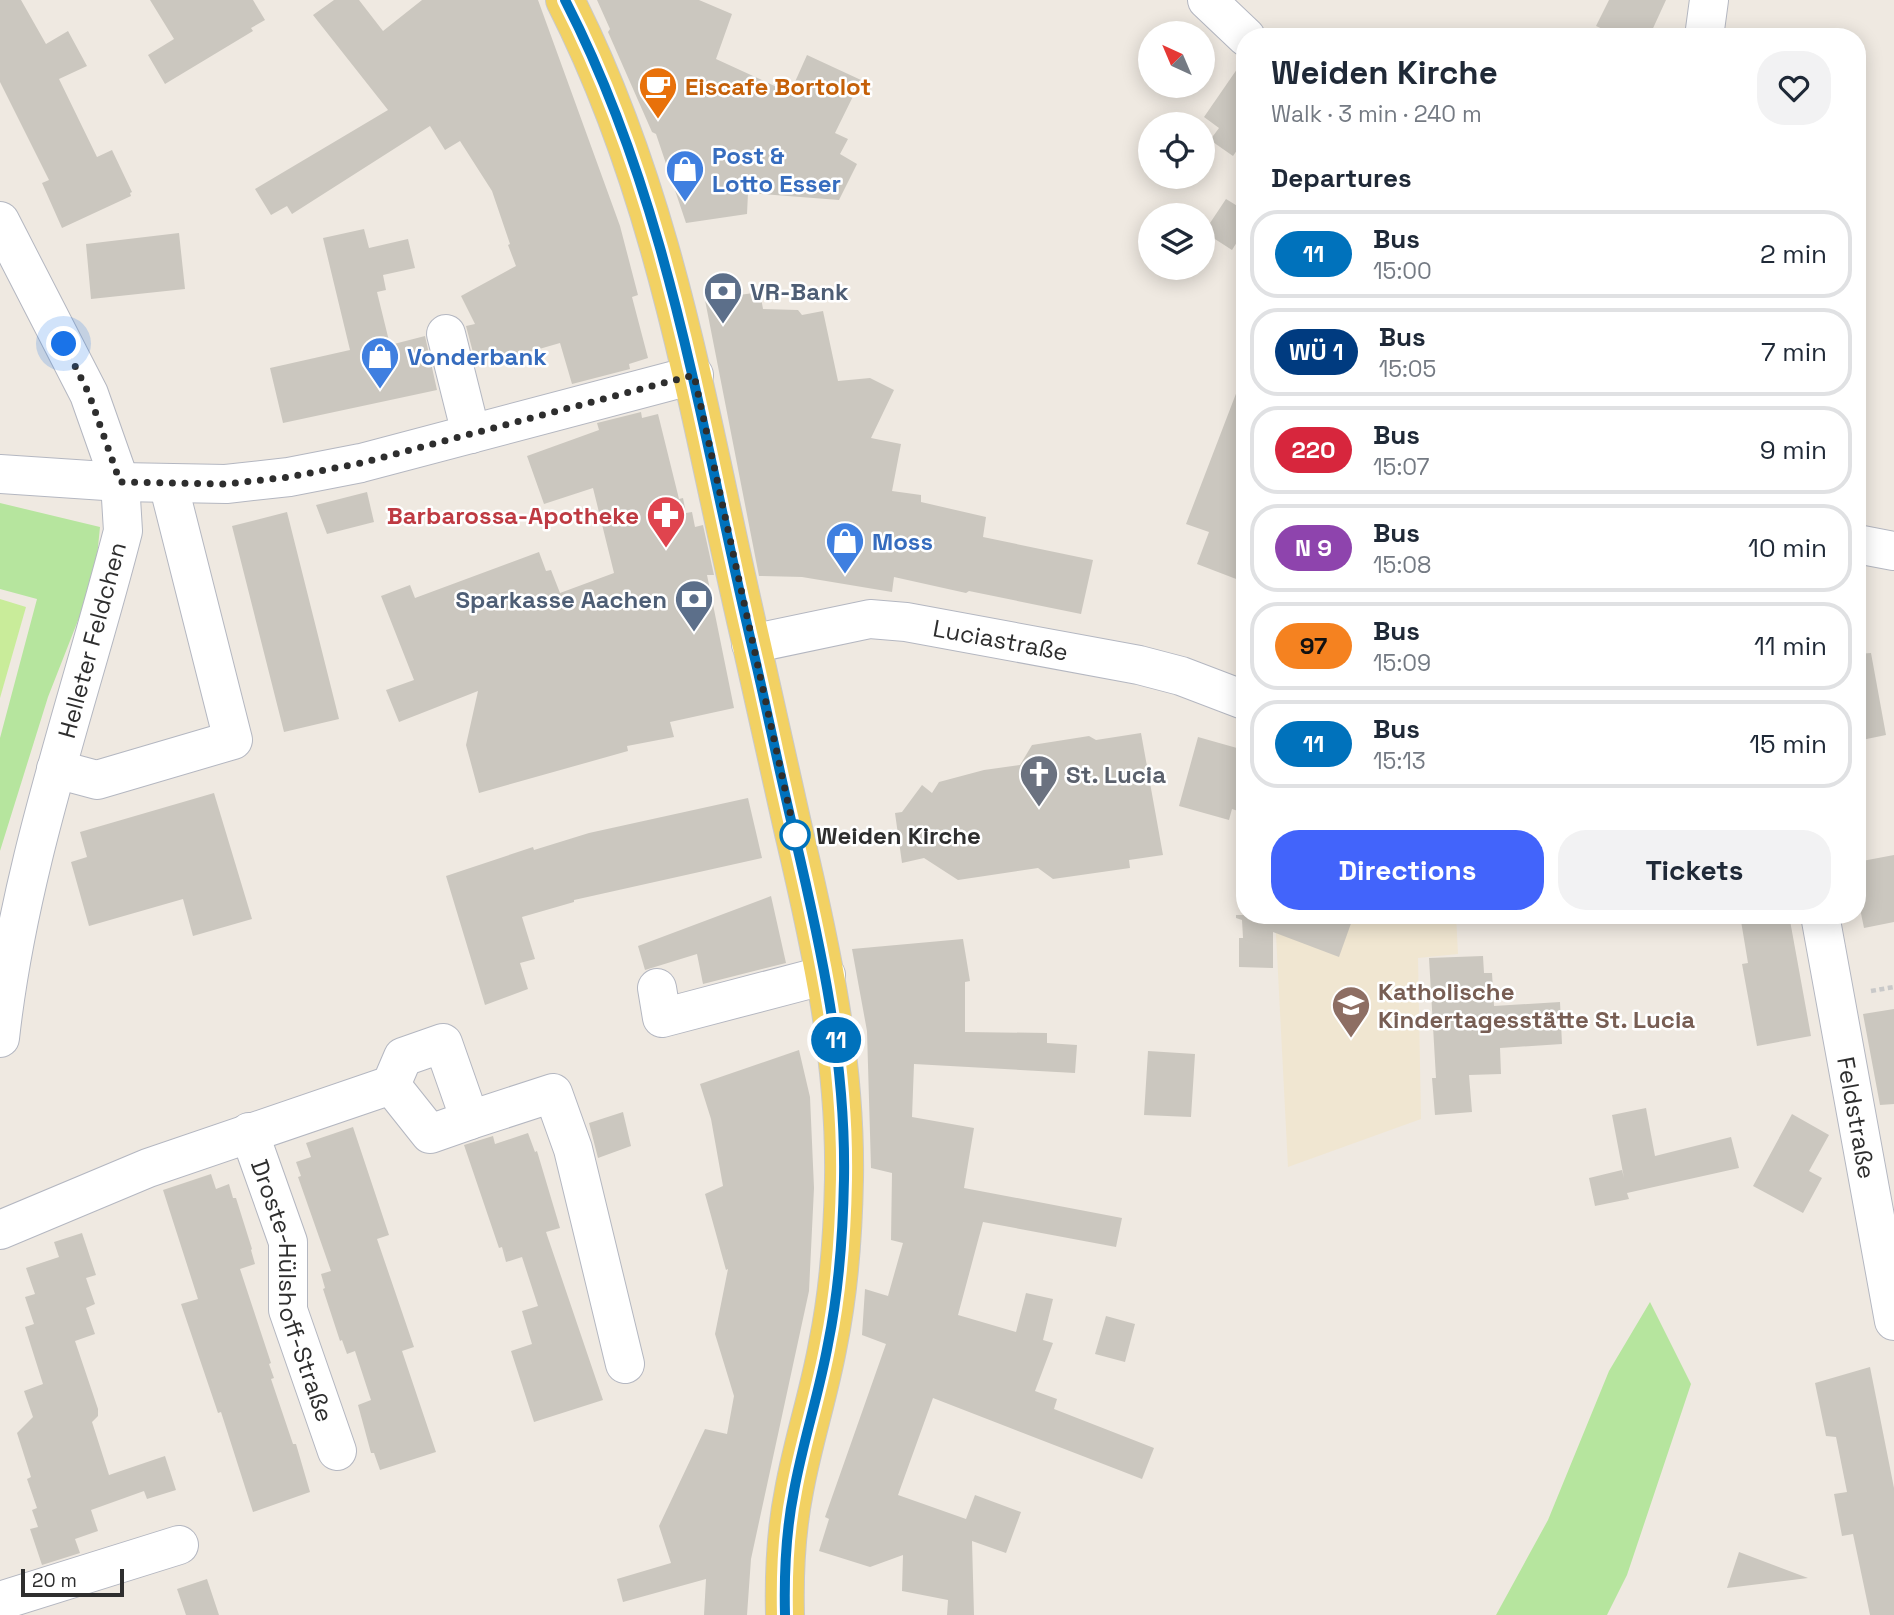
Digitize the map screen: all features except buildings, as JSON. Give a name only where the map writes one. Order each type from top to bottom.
[{"type":"main road","points":[[565,0],[601,73],[632,154],[694,375],[751,644],[811,899],[826,975],[840,1073],[844,1178],[839,1274],[828,1345],[794,1492],[788,1539],[785,1615]]},
{"type":"street","points":[[1207,0],[1237,28]]},
{"type":"street","points":[[1705,28],[1709,0]]},
{"type":"street","name":"Helleter Feldchen","points":[[0,221],[89,394],[120,482],[122,531],[42,820],[4,1005],[0,1038]]},
{"type":"street","points":[[446,334],[471,434]]},
{"type":"street","points":[[0,474],[120,482],[226,484],[289,477],[361,463],[694,375]]},
{"type":"street","points":[[57,769],[97,780],[233,740],[168,483]]},
{"type":"street","points":[[1866,546],[1894,551]]},
{"type":"street","name":"Luciastraße","points":[[751,644],[870,619],[906,622],[1139,666],[1181,676],[1236,697]]},
{"type":"street","name":"Feldstraße","points":[[1822,924],[1894,1321]]},
{"type":"street","points":[[657,988],[662,1018],[826,975]]},
{"type":"street","points":[[470,1120],[443,1043],[403,1057],[391,1085],[430,1134],[553,1093],[573,1149],[625,1364]]},
{"type":"street","name":"Droste-Hülshoff-Straße","points":[[0,1230],[148,1168],[391,1085]]},
{"type":"street","name":"Droste-Hülshoff-Straße","points":[[249,1132],[288,1242],[288,1310],[337,1451]]},
{"type":"street","points":[[0,1601],[179,1545]]},
{"type":"shaded area","name":"Katholische Kindertagesstätte St. Lucia","points":[[1275,924],[1456,924],[1458,954],[1418,958],[1421,1119],[1288,1167]]},
{"type":"green space","points":[[0,503],[100,527],[95,577],[48,697],[0,851],[0,738],[37,599],[0,589]]},
{"type":"green space","points":[[0,599],[26,607],[0,698]]},
{"type":"green space","points":[[1650,1302],[1691,1384],[1627,1575],[1607,1615],[1496,1615],[1548,1520],[1609,1371]]},
{"type":"bus line","name":"11","points":[[565,0],[601,73],[632,154],[694,375],[751,644],[811,899],[826,975],[840,1073],[844,1178],[839,1274],[828,1345],[794,1492],[788,1539],[785,1615]]},
{"type":"place","name":"Eiscafe Bortolot","points":[[658,120]]},
{"type":"place","name":"Post & Lotto Esser","points":[[685,203]]},
{"type":"place","name":"VR-Bank","points":[[723,325]]},
{"type":"place","name":"Vonderbank","points":[[380,390]]},
{"type":"place","name":"Barbarossa-Apotheke","points":[[666,549]]},
{"type":"place","name":"Moss","points":[[845,575]]},
{"type":"place","name":"Sparkasse Aachen","points":[[694,633]]},
{"type":"place","name":"St. Lucia","points":[[1039,808]]},
{"type":"place","name":"Weiden Kirche","points":[[795,835]]},
{"type":"place","name":"Katholische Kindertagesstätte St. Lucia","points":[[1351,1039]]},
{"type":"route","points":[[64,344],[89,394],[120,482],[226,484],[289,477],[361,463],[694,375],[795,835]]}]
